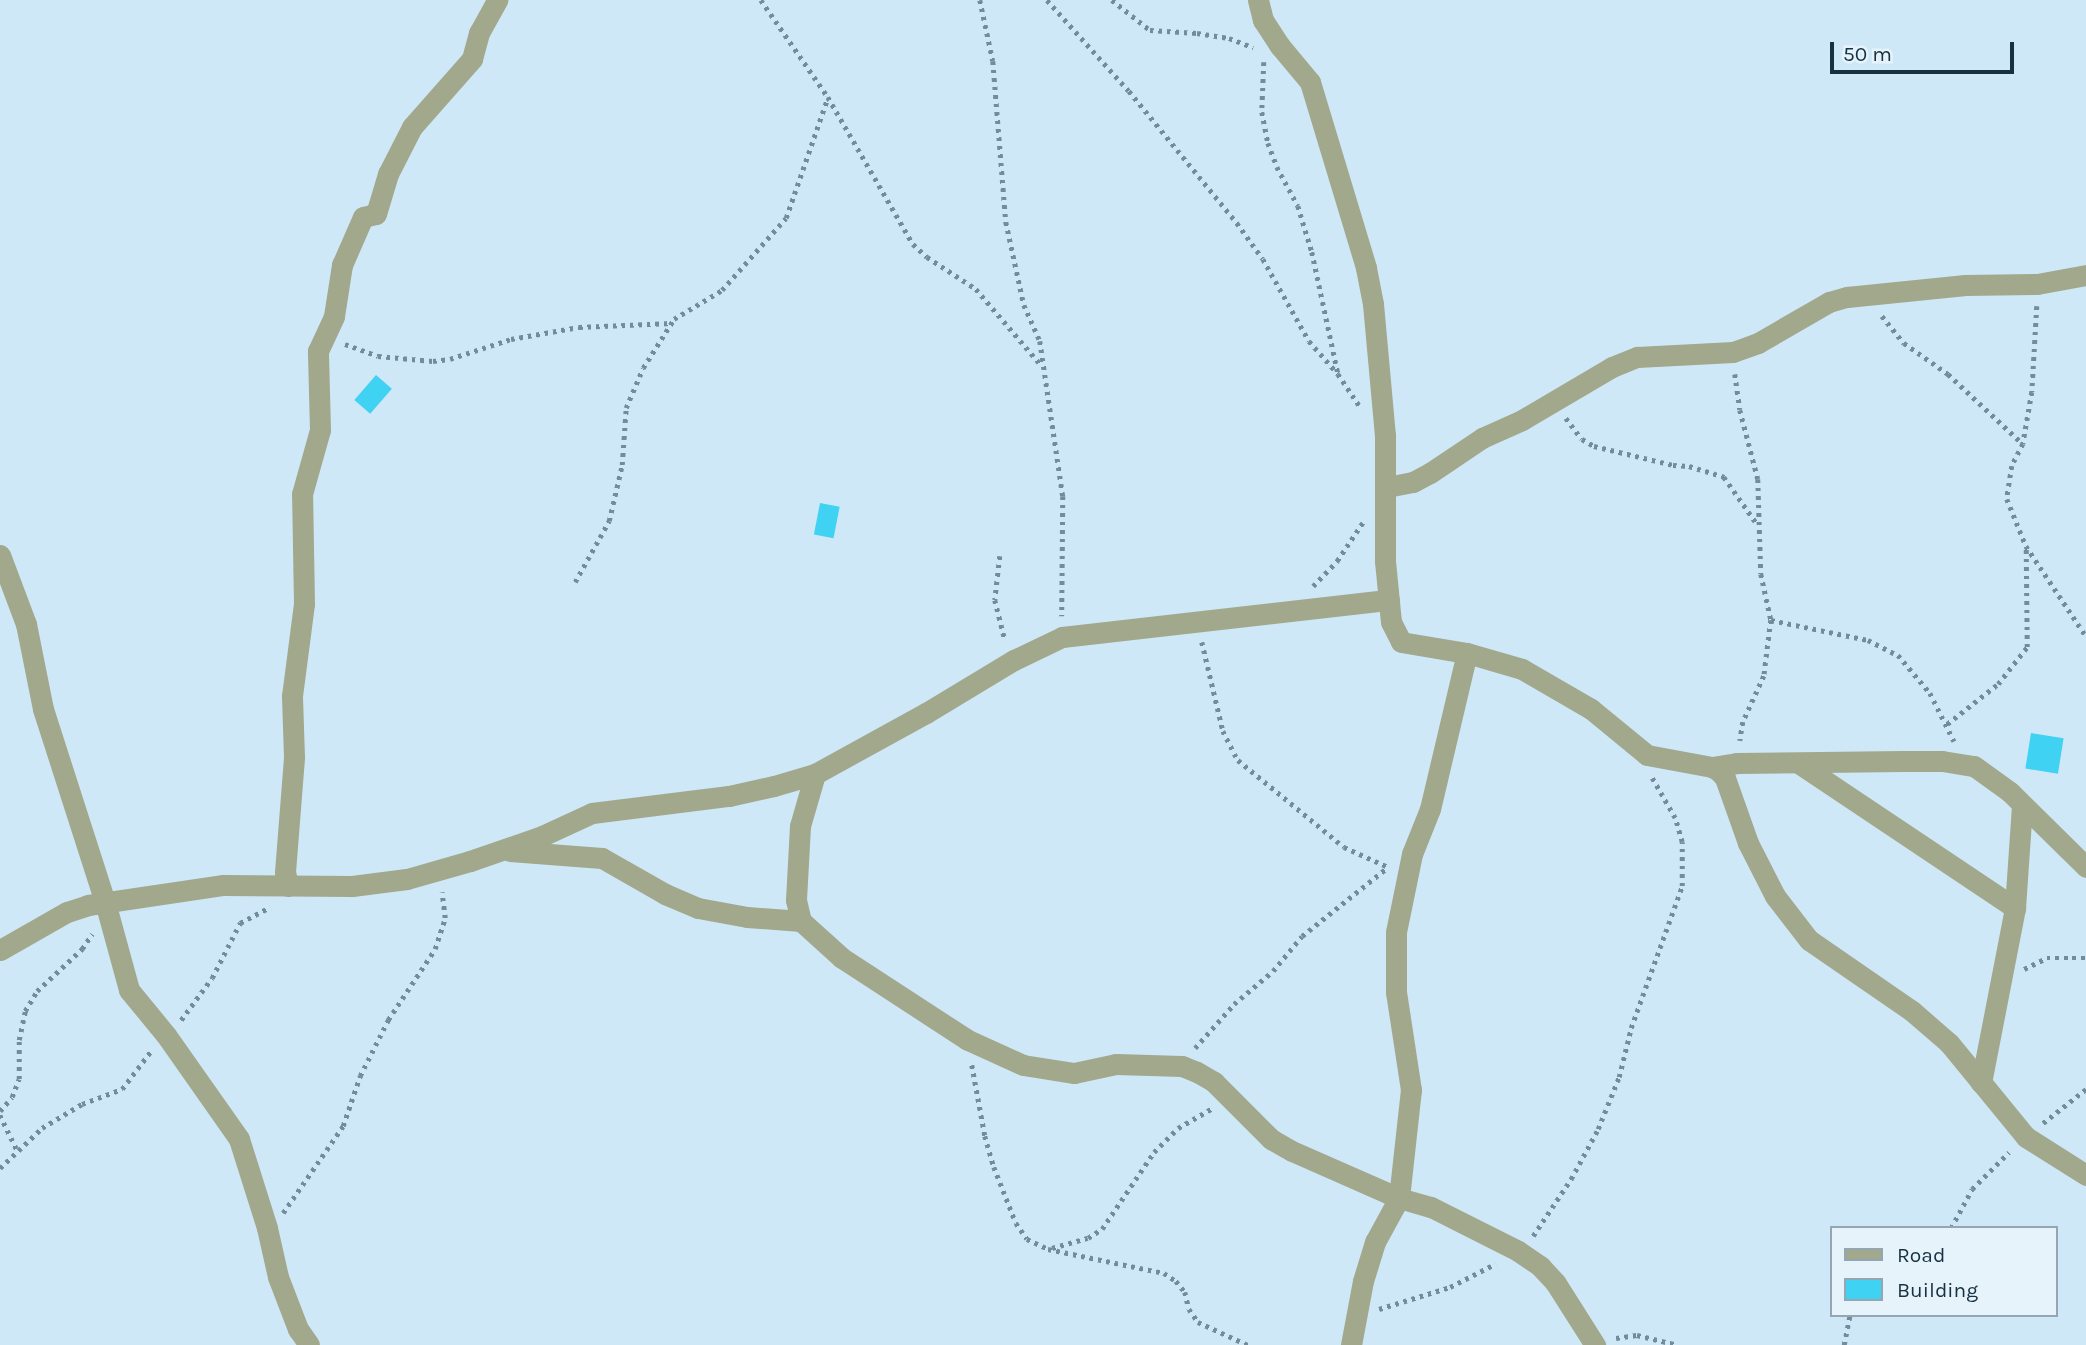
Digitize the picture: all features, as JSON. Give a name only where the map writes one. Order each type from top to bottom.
[{"type":"street","points":[[288,886],[285,872],[294,757],[292,696],[304,604],[302,494],[320,430],[317,356],[334,316],[342,265],[363,217],[376,214],[388,174],[412,127],[472,59],[479,33],[497,0]]},
{"type":"street","points":[[1258,0],[1263,20],[1280,46],[1310,82],[1356,231],[1373,304],[1385,435],[1385,561],[1391,622],[1401,642],[1466,653],[1522,669],[1591,709],[1647,755],[1712,767],[1737,763],[1942,761],[1974,766],[2010,792],[2086,867]]},
{"type":"street","points":[[1387,487],[1413,482],[1482,438],[1553,402],[1612,367],[1637,358],[1733,352],[1758,343],[1829,302],[1869,294],[1965,285],[2037,284],[2086,275]]},
{"type":"street","points":[[0,555],[26,624],[43,709],[129,990],[166,1035],[239,1139],[267,1228],[278,1277],[299,1329],[309,1345]]},
{"type":"street","points":[[0,950],[67,912],[107,912],[224,885],[352,886],[438,871],[501,850],[592,813],[729,796],[815,774],[926,713],[1014,660],[1062,637],[1389,600]]},
{"type":"street","points":[[1350,1345],[1375,1242],[1399,1198],[1411,1090],[1394,960],[1396,932],[1412,854],[1430,810],[1466,653]]},
{"type":"street","points":[[1800,764],[2015,908]]},
{"type":"street","points":[[1712,767],[1725,778],[1748,843],[1775,896],[1809,940],[1912,1011],[1949,1043],[2026,1137],[2086,1175]]},
{"type":"street","points":[[815,774],[800,826],[796,900],[801,921],[842,958],[968,1040],[1023,1065],[1054,1072],[1074,1073],[1116,1064],[1182,1066],[1213,1082],[1246,1117],[1281,1145],[1399,1198],[1454,1217],[1518,1251],[1555,1282],[1602,1343]]},
{"type":"street","points":[[1981,1083],[2007,963],[2015,908],[2022,805]]},
{"type":"street","points":[[501,850],[602,858],[665,894],[698,908],[747,917],[801,921]]},
{"type":"path","points":[[761,0],[828,97],[913,244],[927,257],[976,289],[1042,367]]},
{"type":"path","points":[[980,0],[993,61],[1006,222],[1017,282],[1040,341],[1062,496],[1062,637]]},
{"type":"path","points":[[1047,0],[1136,100],[1237,223],[1263,259],[1309,341],[1338,374],[1357,405],[1385,435]]},
{"type":"path","points":[[1112,0],[1150,30],[1229,38],[1263,51],[1262,112],[1268,143],[1277,167],[1298,206],[1312,252],[1338,374]]},
{"type":"path","points":[[575,582],[609,521],[622,465],[626,408],[634,387],[671,323],[722,290],[786,218],[828,97]]},
{"type":"path","points":[[2037,284],[2038,328],[2023,444],[2012,466],[2007,499],[2026,546],[2086,636]]},
{"type":"path","points":[[1869,294],[1887,325],[1904,343],[1948,374],[2023,444]]},
{"type":"path","points":[[325,336],[378,356],[433,361],[450,359],[511,339],[579,327],[671,323]]},
{"type":"path","points":[[1733,352],[1740,410],[1758,479],[1761,573],[1771,620],[1764,676],[1743,722],[1737,763]]},
{"type":"path","points":[[1553,402],[1582,439],[1594,446],[1673,465],[1689,466],[1724,477],[1758,525]]},
{"type":"path","points":[[1278,612],[1316,583],[1337,561],[1364,520]]},
{"type":"path","points":[[1947,724],[1998,684],[2027,647],[2026,546]]},
{"type":"path","points":[[1000,556],[995,600],[998,620],[1014,660]]},
{"type":"path","points":[[1771,620],[1868,640],[1898,655],[1930,693],[1956,747],[1974,766]]},
{"type":"path","points":[[1198,621],[1213,700],[1223,731],[1238,760],[1344,847],[1388,867]]},
{"type":"path","points":[[1356,1314],[1450,1287],[1518,1251],[1539,1230],[1598,1129],[1619,1077],[1631,1028],[1682,886],[1682,842],[1675,818],[1648,771],[1647,755]]},
{"type":"path","points":[[1182,1066],[1209,1030],[1234,1004],[1273,971],[1303,936],[1388,867],[1412,854]]},
{"type":"path","points":[[267,1228],[285,1212],[343,1126],[360,1076],[388,1020],[435,949],[445,918],[438,871]]},
{"type":"path","points":[[0,1168],[42,1128],[82,1104],[122,1089],[212,978],[240,923],[265,912],[288,886]]},
{"type":"path","points":[[17,1150],[0,1113],[12,1097],[19,1079],[19,1040],[25,1011],[37,991],[82,949],[107,912]]},
{"type":"path","points":[[2007,963],[2024,969],[2047,958],[2086,958]]},
{"type":"path","points":[[968,1040],[985,1136],[1016,1223],[1027,1239],[1048,1248],[1164,1273],[1185,1292],[1189,1309],[1198,1322],[1248,1345]]},
{"type":"path","points":[[1952,1226],[1972,1189],[2026,1137],[2086,1089]]},
{"type":"path","points":[[1048,1248],[1088,1238],[1102,1228],[1140,1168],[1161,1144],[1178,1128],[1230,1098]]},
{"type":"path","points":[[1844,1345],[1850,1317]]},
{"type":"path","points":[[1602,1343],[1622,1336],[1637,1335],[1678,1345]]},
{"type":"building","points":[[376,375],[392,389],[370,414],[354,400]]},
{"type":"building","points":[[820,503],[840,507],[834,538],[814,534]]},
{"type":"building","points":[[2031,733],[2064,738],[2058,774],[2025,769]]}]
